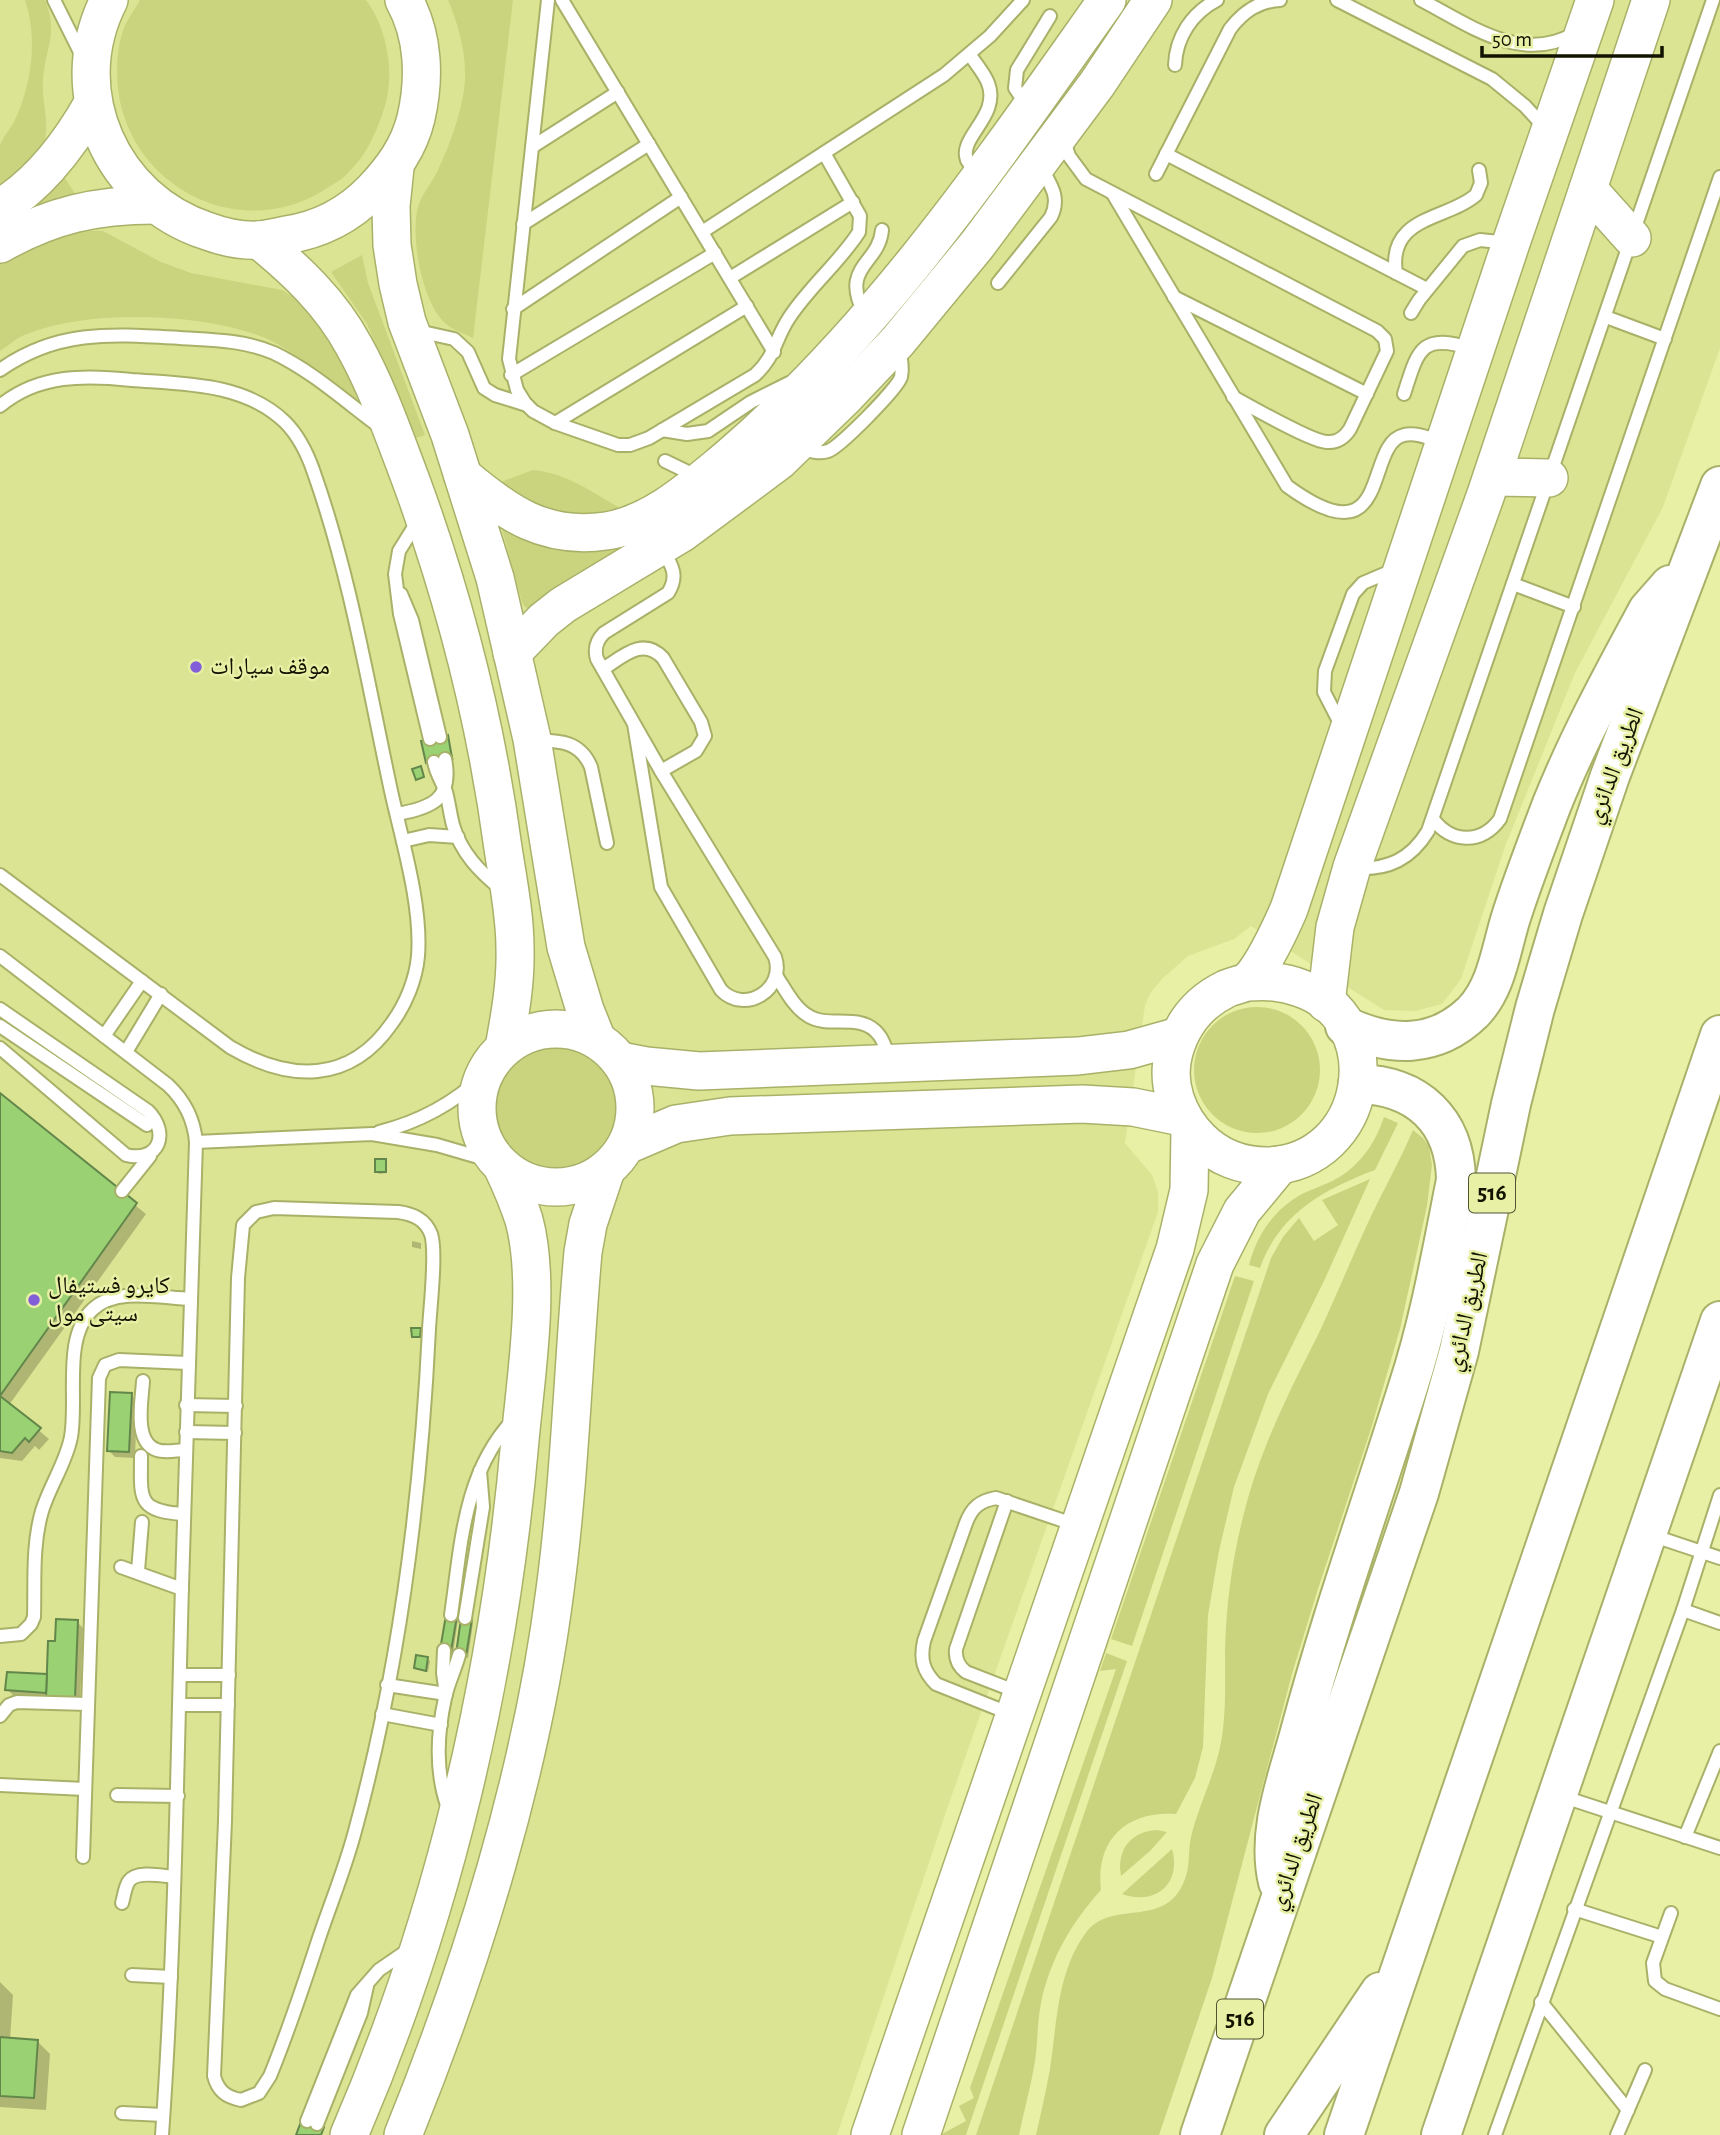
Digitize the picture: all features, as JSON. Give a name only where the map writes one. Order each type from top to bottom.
[{"type":"highway","name":"الطريق الدائري","points":[[1200,2135],[1419,1493],[1440,1422],[1476,1276],[1511,1104],[1535,1008],[1563,914],[1598,810],[1720,486]]},
{"type":"highway","points":[[1336,1015],[1365,1035],[1385,1041],[1405,1042],[1444,1033],[1475,1010],[1494,977],[1531,861],[1553,803],[1594,712],[1648,610],[1689,567]]},
{"type":"highway","points":[[1344,2135],[1720,1035]]},
{"type":"highway","points":[[1279,1904],[1279,1884],[1273,1848],[1278,1818],[1316,1672],[1409,1384],[1436,1280],[1456,1181],[1453,1151],[1448,1137],[1432,1112],[1406,1093],[1391,1088],[1358,1084]]},
{"type":"highway","points":[[1441,2135],[1720,1321]]},
{"type":"highway","points":[[1284,2135],[1406,1952]]},
{"type":"street","points":[[108,0],[97,27],[92,54],[92,90],[105,141],[126,176],[155,205],[186,225],[222,236],[259,240],[311,231],[358,206],[395,167],[413,132],[422,92],[421,51],[411,12],[404,0]]},
{"type":"street","points":[[463,476],[516,517],[545,528],[576,533],[607,531],[636,522],[664,508],[754,436],[819,372],[867,318],[980,177],[1107,0]]},
{"type":"street","points":[[512,653],[563,605],[661,547],[779,461],[844,398],[898,341],[978,244],[1097,84],[1153,0]]},
{"type":"street","points":[[1336,1015],[1335,927],[1352,867],[1492,477],[1651,0]]},
{"type":"street","points":[[1248,982],[1271,947],[1289,909],[1511,243],[1591,12]]},
{"type":"street","points":[[0,208],[32,184],[56,159],[76,132],[92,90]]},
{"type":"street","points":[[395,167],[391,206],[392,246],[398,284],[410,330],[463,476],[495,578],[533,739],[566,947],[585,1010],[609,1050],[629,1076],[635,1102],[633,1128],[617,1157],[588,1224],[583,1252],[558,1565],[538,1692],[516,1792],[458,1989],[403,2135]]},
{"type":"street","points":[[1588,189],[1632,238]]},
{"type":"street","points":[[0,244],[53,218],[86,209],[155,205]]},
{"type":"street","points":[[259,240],[312,287],[354,344],[395,438],[453,610],[478,710],[498,810],[515,945],[515,979],[494,1061],[479,1090],[478,1121],[486,1144],[501,1164],[521,1211],[530,1249],[528,1377],[504,1586],[489,1673],[454,1824],[421,1943],[391,2028],[324,2127]]},
{"type":"street","points":[[1492,477],[1549,478]]},
{"type":"street","points":[[1276,981],[1303,988],[1336,1015],[1354,1045],[1358,1084],[1352,1108],[1340,1129],[1324,1146],[1304,1158],[1280,1165],[1255,1166],[1230,1160],[1208,1147],[1186,1123],[1174,1098],[1171,1077],[1173,1056],[1179,1036],[1200,1006],[1222,991],[1248,982],[1276,981]]},
{"type":"street","points":[[494,1061],[520,1037],[549,1030],[579,1032],[609,1050],[646,1066],[699,1071],[1103,1054],[1179,1036]]},
{"type":"street","points":[[501,1164],[521,1179],[542,1186],[565,1187],[587,1181],[617,1157],[676,1124],[703,1118],[1082,1104],[1133,1107],[1186,1123]]},
{"type":"street","points":[[870,2135],[1184,1220],[1189,1190],[1186,1123]]},
{"type":"street","points":[[921,2135],[1215,1264],[1242,1211],[1280,1165]]},
{"type":"lane","points":[[54,0],[78,45],[92,90]]},
{"type":"lane","points":[[527,405],[511,376],[509,343],[548,0]]},
{"type":"lane","points":[[562,0],[775,352]]},
{"type":"lane","points":[[702,232],[944,75],[970,55],[1023,0]]},
{"type":"lane","points":[[1175,65],[1175,52],[1185,29],[1205,7],[1217,0]]},
{"type":"lane","points":[[1156,174],[1230,29],[1238,18],[1259,4],[1280,0]]},
{"type":"lane","points":[[1337,0],[1492,79],[1525,106],[1549,135]]},
{"type":"lane","points":[[1421,0],[1490,36],[1512,44],[1534,47],[1554,43],[1572,35],[1591,12]]},
{"type":"lane","points":[[1352,867],[1369,869],[1398,862],[1420,844],[1433,819],[1713,0]]},
{"type":"lane","points":[[1030,110],[1015,88],[1015,79],[1017,70],[1050,16]]},
{"type":"lane","points":[[970,55],[988,83],[990,93],[987,115],[966,149],[967,160],[980,177]]},
{"type":"lane","points":[[531,147],[618,92]]},
{"type":"lane","points":[[1061,132],[1069,156],[1086,179],[1382,334],[1385,339],[1387,351],[1346,435],[1340,439],[1326,443],[1317,440],[1233,397]]},
{"type":"lane","points":[[523,224],[649,145]]},
{"type":"lane","points":[[410,330],[454,339],[468,352],[484,388],[495,395],[527,405],[555,423],[618,445],[640,443],[755,374],[775,352],[788,320],[859,232],[860,216],[824,153]]},
{"type":"lane","points":[[1166,155],[1427,289]]},
{"type":"lane","points":[[998,283],[1055,210],[1055,194],[1039,163]]},
{"type":"lane","points":[[1396,273],[1394,264],[1397,250],[1409,230],[1427,218],[1476,195],[1481,183],[1479,170]]},
{"type":"lane","points":[[1433,819],[1447,833],[1466,839],[1486,834],[1500,819],[1720,177]]},
{"type":"lane","points":[[1113,194],[1287,486],[1329,510],[1347,511],[1363,504],[1373,489],[1386,451],[1394,439],[1412,434],[1446,443]]},
{"type":"lane","points":[[513,309],[681,197]]},
{"type":"lane","points":[[730,278],[853,202]]},
{"type":"lane","points":[[867,318],[857,294],[859,274],[862,265],[878,246],[882,230]]},
{"type":"lane","points":[[1411,313],[1463,246],[1480,240],[1511,243]]},
{"type":"lane","points":[[511,376],[715,253]]},
{"type":"lane","points":[[1174,297],[1367,394]]},
{"type":"lane","points":[[555,423],[747,306]]},
{"type":"lane","points":[[1605,317],[1665,339]]},
{"type":"lane","points":[[0,370],[31,352],[81,336],[108,334],[236,342],[273,353],[290,362],[395,438]]},
{"type":"lane","points":[[1404,394],[1415,360],[1427,346],[1451,342],[1475,351]]},
{"type":"lane","points":[[662,430],[687,434],[708,431],[764,395],[819,372]]},
{"type":"lane","points":[[0,406],[18,393],[49,380],[104,377],[189,385],[238,393],[261,403],[287,425],[306,453],[313,470],[357,631],[403,841],[415,911],[418,957],[407,998],[375,1044],[342,1064],[318,1071],[284,1071],[268,1067],[230,1047],[0,875]]},
{"type":"lane","points":[[665,461],[703,478]]},
{"type":"lane","points":[[422,513],[399,551],[396,562],[397,587],[400,614],[435,738]]},
{"type":"lane","points":[[634,724],[658,876],[666,897],[721,990],[735,1000],[750,1000],[770,988],[777,977],[778,965],[775,957],[661,771],[595,651],[599,638],[609,629],[662,598],[673,586],[674,572],[661,547]]},
{"type":"lane","points":[[1513,584],[1574,607]]},
{"type":"lane","points":[[603,669],[635,648],[646,647],[656,651],[663,658],[701,722],[705,736],[701,747],[661,771]]},
{"type":"lane","points":[[533,739],[563,741],[573,745],[588,758],[607,843]]},
{"type":"lane","points":[[439,760],[447,770],[445,790],[457,837],[473,863],[510,898]]},
{"type":"lane","points":[[397,814],[425,808],[439,799],[445,790]]},
{"type":"lane","points":[[403,841],[429,835],[457,837]]},
{"type":"lane","points":[[0,956],[177,1093],[190,1113],[197,1142],[188,1363],[178,1796],[162,2135]]},
{"type":"lane","points":[[777,977],[807,1016],[824,1021],[852,1021],[871,1028],[879,1035],[891,1063]]},
{"type":"lane","points":[[104,1036],[142,981]]},
{"type":"lane","points":[[126,1052],[160,994]]},
{"type":"lane","points":[[0,1009],[148,1111],[160,1126],[156,1148],[142,1156],[127,1155],[0,1048]]},
{"type":"lane","points":[[0,1026],[147,1125]]},
{"type":"lane","points":[[197,1142],[372,1133],[415,1121],[436,1111],[469,1089],[494,1061]]},
{"type":"lane","points":[[372,1133],[437,1145],[501,1164]]},
{"type":"lane","points":[[122,1191],[150,1156]]},
{"type":"lane","points":[[274,1208],[398,1212],[414,1215],[427,1226],[432,1241],[424,1417],[408,1554],[382,1714],[345,1867],[285,2038],[265,2085],[251,2098],[241,2101],[223,2093],[214,2076],[236,1406],[240,1237],[246,1220],[256,1212],[274,1208]]},
{"type":"lane","points":[[0,1636],[21,1634],[34,1617],[38,1526],[69,1447],[78,1329],[95,1306],[108,1299],[122,1296],[191,1299]]},
{"type":"lane","points":[[83,1857],[101,1371],[105,1365],[119,1360],[188,1363]]},
{"type":"lane","points":[[142,1381],[142,1427],[145,1441],[162,1451],[186,1450]]},
{"type":"lane","points":[[187,1405],[236,1406]]},
{"type":"lane","points":[[451,1615],[468,1505],[480,1471],[498,1438],[523,1410]]},
{"type":"lane","points":[[186,1432],[235,1433]]},
{"type":"lane","points":[[141,1456],[141,1490],[148,1505],[162,1513],[184,1514]]},
{"type":"lane","points":[[465,1618],[483,1507],[480,1471]]},
{"type":"lane","points":[[1495,2135],[1682,1610],[1720,1495]]},
{"type":"lane","points":[[1018,1705],[936,1684],[923,1665],[921,1653],[969,1513],[986,1500],[996,1498],[1080,1526]]},
{"type":"lane","points":[[1007,1501],[956,1649],[956,1656],[961,1668],[966,1672],[1018,1705]]},
{"type":"lane","points":[[138,1572],[142,1522]]},
{"type":"lane","points":[[1647,1534],[1720,1558]]},
{"type":"lane","points":[[121,1567],[182,1589]]},
{"type":"lane","points":[[1682,1610],[1720,1623]]},
{"type":"lane","points":[[444,1650],[446,1695]]},
{"type":"lane","points":[[454,1824],[441,1783],[438,1746],[446,1695],[459,1655]]},
{"type":"lane","points":[[181,1675],[229,1675]]},
{"type":"lane","points":[[387,1685],[446,1695]]},
{"type":"lane","points":[[0,1716],[9,1705],[17,1702],[88,1704]]},
{"type":"lane","points":[[180,1705],[228,1705]]},
{"type":"lane","points":[[382,1714],[441,1724]]},
{"type":"lane","points":[[1685,1837],[1720,1751]]},
{"type":"lane","points":[[0,1785],[85,1788]]},
{"type":"lane","points":[[117,1795],[178,1796]]},
{"type":"lane","points":[[1558,1795],[1720,1848]]},
{"type":"lane","points":[[122,1903],[132,1878],[142,1875],[174,1877]]},
{"type":"lane","points":[[1574,1909],[1662,1937]]},
{"type":"lane","points":[[1671,1913],[1653,1963],[1655,1981],[1665,1989],[1720,2008]]},
{"type":"lane","points":[[324,2127],[354,2003],[368,1982],[391,1959],[421,1943]]},
{"type":"lane","points":[[132,1975],[171,1977]]},
{"type":"lane","points":[[1541,2002],[1628,2110]]},
{"type":"lane","points":[[1617,2135],[1645,2070]]},
{"type":"lane","points":[[122,2113],[163,2116]]},
{"type":"shaded area","points":[[0,0],[1720,0],[1720,348],[1663,507],[1575,673],[1506,844],[1461,979],[1442,1004],[1415,1011],[1384,1010],[1251,926],[1234,939],[1188,956],[1163,978],[1151,992],[1145,1005],[1125,1143],[1152,1175],[1158,1192],[1158,1212],[948,1806],[837,2135],[0,2135]]},
{"type":"shaded area","points":[[25,0],[45,0],[51,22],[43,80],[46,136],[39,155],[0,194],[0,145],[20,108],[29,77],[32,46]]},
{"type":"shaded area","points":[[140,0],[366,0],[380,25],[384,39],[388,54],[389,84],[380,121],[359,161],[344,177],[324,190],[292,205],[260,210],[227,208],[197,198],[169,181],[146,158],[129,129],[119,96],[119,45],[126,24]]},
{"type":"shaded area","points":[[448,0],[513,0],[473,338],[455,330],[437,313],[424,285],[417,251],[418,207],[446,152],[464,89],[463,48]]},
{"type":"shaded area","points":[[62,174],[78,198],[0,222]]},
{"type":"shaded area","points":[[83,230],[103,231],[161,262],[191,273],[282,290],[310,308],[348,368],[358,402],[272,341],[235,328],[206,322],[144,317],[81,321],[23,335],[0,351],[0,259],[30,245]]},
{"type":"shaded area","points":[[362,255],[368,283],[425,435],[416,438],[367,324],[331,272]]},
{"type":"shaded area","points":[[533,470],[570,480],[626,511],[552,520],[498,483]]},
{"type":"shaded area","points":[[500,522],[643,534],[532,610],[522,602]]},
{"type":"shaded area","points":[[1257,1007],[1281,1011],[1302,1025],[1316,1046],[1320,1070],[1316,1094],[1302,1115],[1281,1129],[1257,1133],[1233,1129],[1212,1115],[1198,1094],[1194,1070],[1198,1046],[1212,1025],[1233,1011]]},
{"type":"shaded area","points":[[557,1042],[582,1047],[602,1061],[616,1081],[621,1106],[616,1131],[602,1151],[582,1165],[557,1170],[532,1165],[512,1151],[498,1131],[493,1106],[498,1081],[512,1061],[532,1047]]},
{"type":"shaded area","points":[[1384,1117],[1398,1123],[1375,1170],[1338,1186],[1306,1206],[1291,1218],[1279,1233],[1260,1268],[1249,1265],[1262,1233],[1276,1214],[1294,1199],[1338,1178],[1354,1166],[1370,1147]]},
{"type":"shaded area","points":[[1413,1130],[1429,1146],[1432,1165],[1427,1206],[1400,1329],[1371,1429],[1292,1674],[1212,1978],[1159,2135],[1036,2135],[1050,2069],[1063,1982],[1076,1949],[1096,1923],[1109,1917],[1166,1904],[1178,1893],[1186,1876],[1191,1837],[1221,1743],[1225,1710],[1228,1600],[1243,1517],[1257,1469],[1275,1423]]},
{"type":"shaded area","points":[[1370,1179],[1324,1281],[1268,1394],[1234,1487],[1208,1615],[1203,1747],[1195,1778],[1176,1814],[1158,1814],[1129,1823],[1109,1843],[1100,1872],[1101,1890],[1064,1942],[1045,1987],[1036,2054],[1019,2135],[976,2135],[1271,1258],[1283,1237],[1299,1218],[1314,1241],[1338,1225],[1322,1200]]},
{"type":"shaded area","points":[[1235,1276],[1254,1281],[1132,1646],[1111,1639]]},
{"type":"shaded area","points":[[1106,1653],[1127,1661],[966,2135],[940,2135],[966,2121],[959,2106],[974,2098],[970,2088],[1116,1669],[1100,1671]]},
{"type":"shaded area","points":[[1157,1830],[1167,1832],[1121,1876],[1121,1858],[1127,1844],[1140,1834]]},
{"type":"shaded area","points":[[1172,1849],[1173,1872],[1163,1889],[1145,1897],[1122,1894]]},
{"type":"building","points":[[448,735],[452,758],[426,763],[421,741]]},
{"type":"building","points":[[421,766],[424,777],[416,780],[412,769]]},
{"type":"building","name":"كايرو فستيفال سيتى مول","points":[[0,1093],[137,1203],[0,1396]]},
{"type":"building","points":[[375,1159],[386,1159],[386,1172],[375,1172]]},
{"type":"building","points":[[411,1328],[421,1328],[420,1337],[412,1337]]},
{"type":"building","points":[[110,1392],[132,1393],[129,1452],[107,1451]]},
{"type":"building","points":[[0,1396],[41,1428],[29,1442],[25,1438],[12,1453],[0,1451]]},
{"type":"building","points":[[446,1615],[457,1616],[451,1651],[440,1650]]},
{"type":"building","points":[[461,1618],[472,1619],[466,1656],[456,1654]]},
{"type":"building","points":[[56,1619],[78,1620],[75,1699],[46,1698],[48,1641],[55,1641]]},
{"type":"building","points":[[416,1655],[428,1657],[426,1671],[414,1668]]},
{"type":"building","points":[[7,1672],[47,1674],[46,1693],[5,1690]]},
{"type":"building","points":[[0,2037],[38,2040],[34,2098],[0,2096]]},
{"type":"building","points":[[302,2119],[324,2127],[321,2135],[296,2135]]},
{"type":"place","name":"موقف سيارات","points":[[196,667]]},
{"type":"place","name":"كايرو فستيفال سيتى مول","points":[[34,1300]]}]
